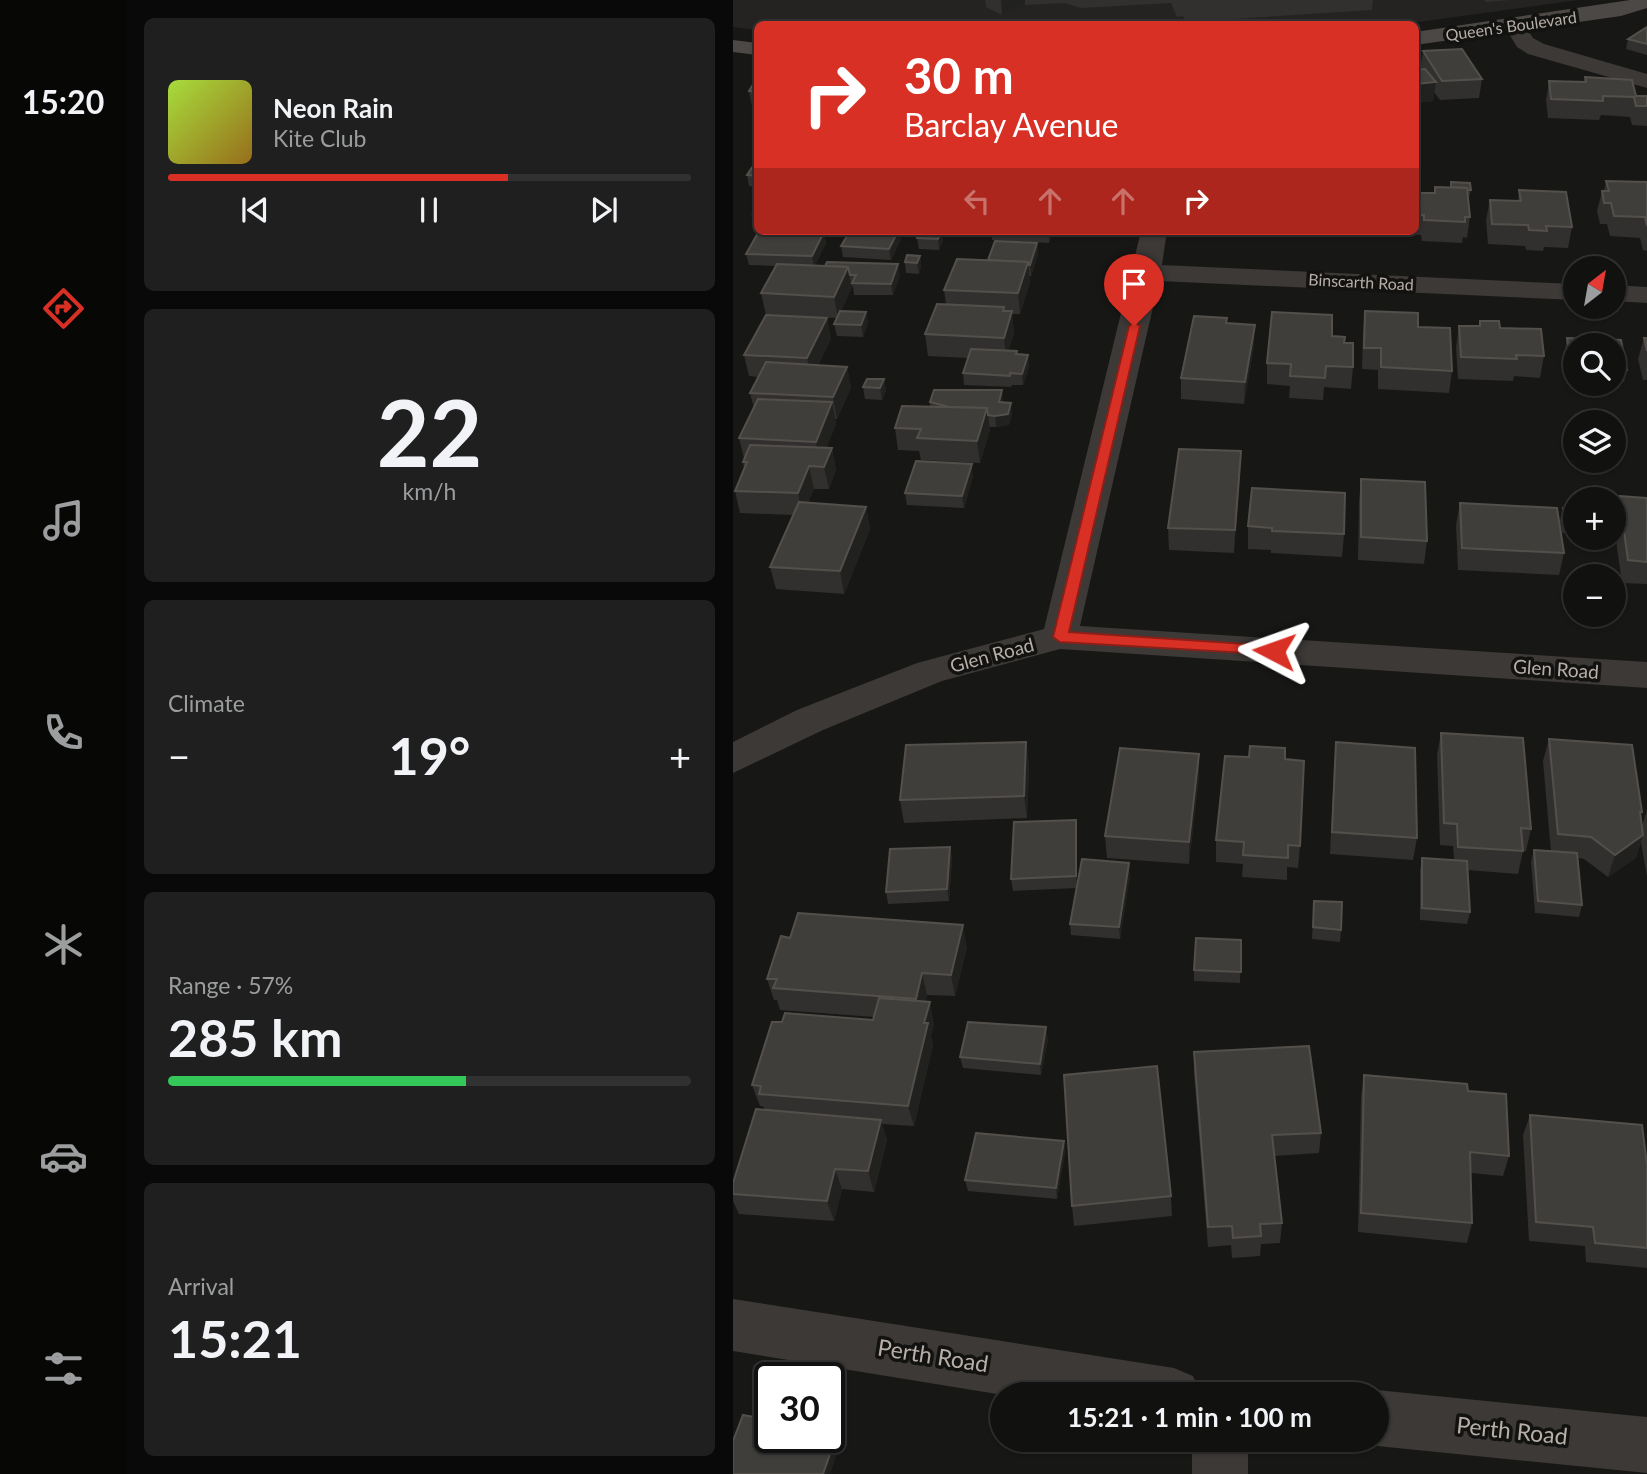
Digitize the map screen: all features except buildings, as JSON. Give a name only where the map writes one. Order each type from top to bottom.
[{"type":"street","name":"Queen's Boulevard","points":[[1419,39],[1516,27],[1621,10],[1647,1]]},
{"type":"street","points":[[1516,27],[1525,42],[1536,49],[1647,81]]},
{"type":"street","points":[[734,47],[754,49]]},
{"type":"street","points":[[1060,637],[1147,272],[1153,235]]},
{"type":"street","name":"Binscarth Road","points":[[1147,272],[1563,291]]},
{"type":"street","points":[[1626,294],[1647,295]]},
{"type":"street","name":"Glen Road","points":[[733,759],[810,720],[930,672],[1060,637],[1647,675]]},
{"type":"street","name":"Perth Road","points":[[733,1325],[1092,1382]]},
{"type":"street","name":"Perth Road","points":[[1389,1419],[1647,1445]]},
{"type":"street","points":[[1220,1452],[1220,1474]]},
{"type":"shaded area","points":[[733,0],[1578,0],[1419,22],[754,21],[754,30],[733,27]]},
{"type":"route","points":[[1134,326],[1060,637],[1274,651]]}]
